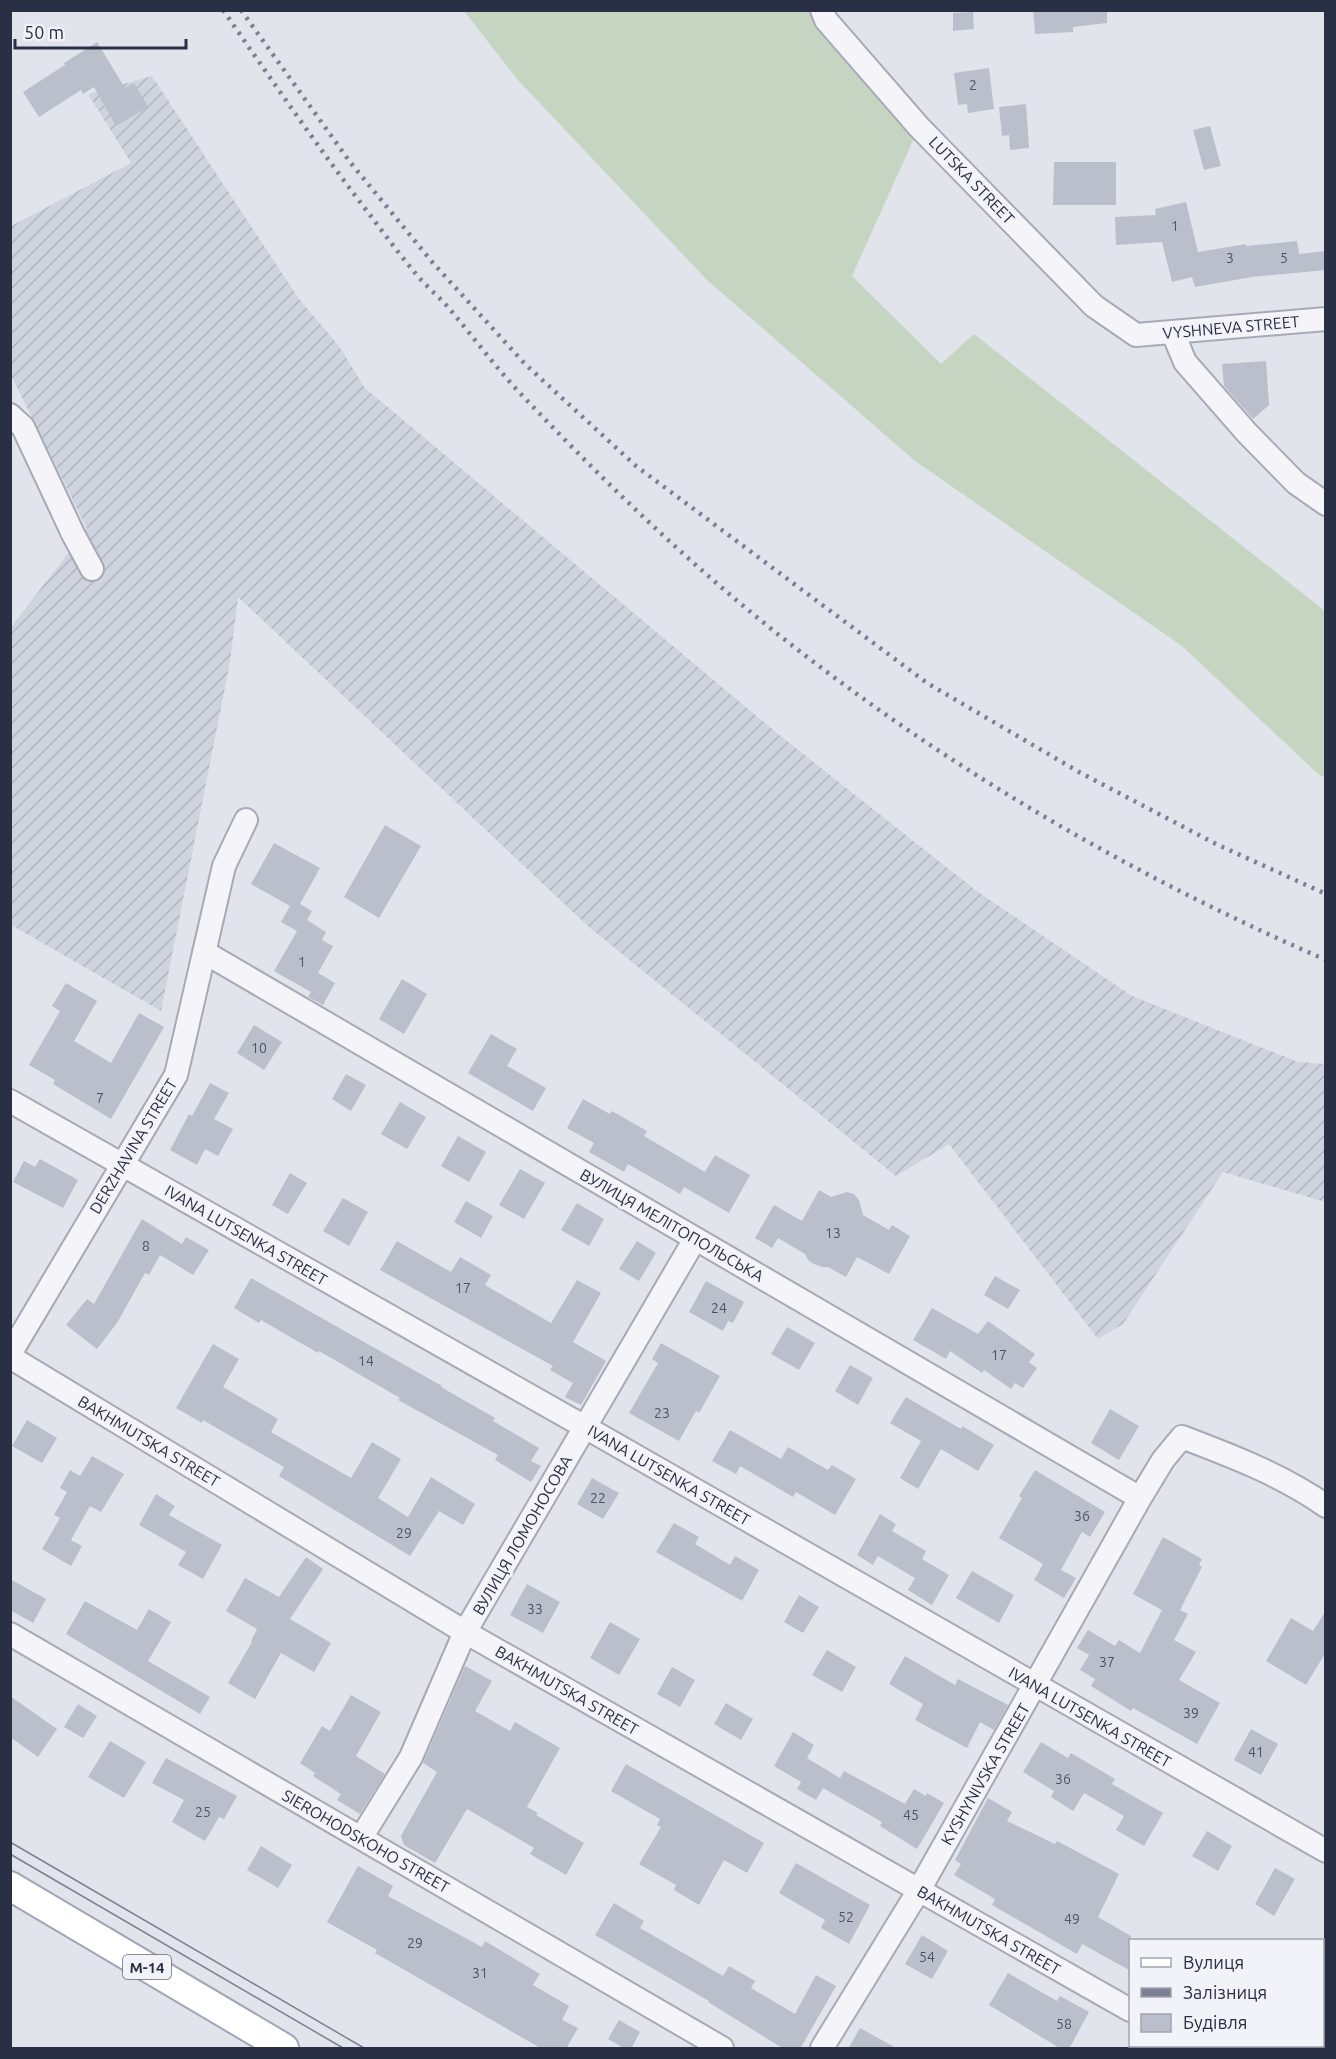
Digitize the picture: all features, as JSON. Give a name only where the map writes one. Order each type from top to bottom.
[{"type":"main road","name":"М-14","points":[[10,1886],[284,2049]]},
{"type":"street","name":"LUTSKA STREET","points":[[822,10],[826,20],[928,135],[1094,306],[1136,335]]},
{"type":"street","name":"VYSHNEVA STREET","points":[[1136,335],[1326,319]]},
{"type":"street","points":[[1173,333],[1185,362],[1247,433],[1296,483],[1326,504]]},
{"type":"street","points":[[10,415],[23,427],[92,569]]},
{"type":"street","name":"DERZHAVINA STREET","points":[[10,1356],[176,1075],[224,866],[246,819]]},
{"type":"street","name":"ВУЛИЦЯ МЕЛІТОПОЛЬСЬКА","points":[[204,952],[1140,1498]]},
{"type":"street","name":"IVANA LUTSENKA STREET","points":[[10,1101],[1326,1851]]},
{"type":"street","name":"ВУЛИЦЯ ЛОМОНОСОВА","points":[[361,1838],[411,1757],[465,1632],[695,1239]]},
{"type":"street","name":"BAKHMUTSKA STREET","points":[[10,1356],[465,1632],[1129,2009]]},
{"type":"street","name":"KYSHYNIVSKA STREET","points":[[822,2049],[919,1890],[1140,1498],[1163,1460],[1182,1437],[1255,1465],[1326,1506]]},
{"type":"street","name":"SIEROHODSKOHO STREET","points":[[10,1634],[722,2049]]},
{"type":"shaded area","points":[[152,76],[299,299],[339,346],[365,388],[778,734],[978,892],[1132,996],[1298,1062],[1325,1064],[1325,1202],[1223,1172],[1123,1324],[1098,1339],[949,1144],[896,1176],[590,928],[238,597],[230,662],[161,1011],[11,925],[11,627],[87,529],[11,375],[11,226],[131,163],[88,94]]},
{"type":"green space","points":[[464,11],[811,11],[915,136],[852,276],[941,364],[974,334],[1325,611],[1325,778],[1182,646],[915,461],[707,280],[517,79]]},
{"type":"building","points":[[1033,10],[1107,10],[1107,23],[1073,27],[1073,32],[1035,34]]},
{"type":"building","points":[[973,12],[974,29],[953,31],[953,13]]},
{"type":"building","points":[[97,42],[125,88],[134,83],[148,107],[116,126],[94,87],[83,94],[81,90],[39,117],[23,92]]},
{"type":"building","points":[[989,68],[994,109],[968,113],[967,104],[958,105],[954,73]]},
{"type":"building","points":[[1026,104],[1029,148],[1010,150],[1009,135],[1002,136],[999,107]]},
{"type":"building","points":[[1210,126],[1221,166],[1204,170],[1193,130]]},
{"type":"building","points":[[1054,162],[1116,162],[1116,205],[1053,205]]},
{"type":"building","points":[[1186,202],[1198,252],[1246,244],[1246,246],[1297,241],[1299,254],[1326,251],[1326,270],[1252,277],[1195,287],[1192,277],[1172,282],[1162,242],[1116,245],[1115,217],[1156,215],[1155,209]]},
{"type":"building","points":[[1266,361],[1269,405],[1253,419],[1224,386],[1222,364]]},
{"type":"building","points":[[385,825],[421,846],[379,918],[344,897]]},
{"type":"building","points":[[274,843],[320,868],[300,904],[312,911],[307,920],[326,932],[322,940],[333,946],[318,973],[335,983],[323,1005],[308,997],[311,992],[274,971],[297,931],[281,922],[290,906],[251,884]]},
{"type":"building","points":[[402,979],[427,994],[404,1034],[379,1019]]},
{"type":"building","points":[[66,983],[97,1001],[74,1041],[111,1063],[139,1013],[164,1027],[111,1119],[53,1084],[55,1080],[29,1065],[60,1011],[52,1006]]},
{"type":"building","points":[[254,1025],[282,1042],[264,1070],[237,1053]]},
{"type":"building","points":[[491,1034],[517,1049],[507,1066],[546,1088],[533,1111],[468,1073]]},
{"type":"building","points":[[346,1074],[366,1085],[351,1111],[332,1099]]},
{"type":"building","points":[[210,1083],[229,1093],[214,1119],[233,1129],[218,1156],[205,1149],[197,1165],[170,1150],[189,1114],[192,1116]]},
{"type":"building","points":[[583,1099],[610,1114],[612,1111],[647,1131],[644,1136],[705,1172],[715,1155],[750,1175],[729,1213],[684,1187],[680,1194],[628,1164],[624,1172],[589,1152],[594,1143],[567,1128]]},
{"type":"building","points":[[400,1102],[426,1117],[407,1149],[381,1134]]},
{"type":"building","points":[[458,1136],[486,1152],[469,1182],[441,1166]]},
{"type":"building","points":[[40,1159],[78,1180],[63,1208],[13,1182],[24,1161],[35,1167]]},
{"type":"building","points":[[520,1169],[545,1183],[524,1219],[499,1205]]},
{"type":"building","points":[[290,1173],[307,1183],[288,1214],[272,1205]]},
{"type":"building","points":[[819,1190],[831,1197],[847,1192],[854,1194],[859,1200],[863,1215],[889,1230],[892,1225],[910,1236],[889,1274],[857,1257],[846,1277],[828,1267],[814,1264],[805,1254],[778,1238],[772,1248],[755,1238],[774,1205],[802,1221]]},
{"type":"building","points":[[343,1198],[368,1212],[349,1246],[323,1231]]},
{"type":"building","points":[[466,1201],[493,1216],[481,1238],[454,1222]]},
{"type":"building","points":[[577,1203],[604,1219],[589,1246],[561,1230]]},
{"type":"building","points":[[142,1219],[182,1244],[186,1237],[209,1250],[193,1275],[160,1255],[149,1275],[145,1273],[117,1323],[97,1349],[66,1325],[87,1299],[94,1304]]},
{"type":"building","points":[[397,1241],[451,1272],[460,1257],[491,1275],[485,1285],[551,1323],[577,1280],[601,1293],[573,1342],[606,1361],[581,1405],[565,1397],[573,1383],[550,1370],[553,1366],[380,1270]]},
{"type":"building","points":[[637,1241],[656,1253],[639,1281],[619,1269]]},
{"type":"building","points":[[995,1276],[1020,1290],[1008,1309],[984,1295]]},
{"type":"building","points":[[251,1278],[442,1386],[495,1418],[493,1421],[539,1448],[531,1461],[541,1466],[531,1482],[495,1460],[498,1455],[398,1400],[400,1398],[319,1351],[318,1353],[261,1320],[259,1323],[234,1308]]},
{"type":"building","points":[[706,1281],[744,1302],[733,1323],[728,1321],[723,1331],[689,1312]]},
{"type":"building","points":[[932,1308],[978,1334],[988,1321],[1035,1354],[1029,1362],[1037,1368],[1023,1388],[1015,1383],[1011,1389],[984,1370],[982,1373],[950,1351],[946,1359],[913,1340]]},
{"type":"building","points":[[787,1327],[815,1343],[799,1370],[771,1354]]},
{"type":"building","points":[[661,1343],[720,1376],[699,1413],[696,1411],[679,1441],[629,1413],[658,1363],[652,1359]]},
{"type":"building","points":[[213,1344],[239,1359],[223,1387],[278,1419],[271,1432],[351,1478],[372,1442],[401,1459],[378,1498],[408,1517],[431,1477],[475,1504],[463,1525],[439,1511],[410,1556],[279,1476],[284,1467],[203,1420],[202,1423],[176,1408]]},
{"type":"building","points":[[850,1365],[873,1378],[858,1405],[835,1391]]},
{"type":"building","points":[[906,1397],[994,1445],[978,1471],[941,1449],[918,1489],[900,1478],[921,1441],[890,1423]]},
{"type":"building","points":[[1110,1409],[1139,1426],[1119,1460],[1091,1443]]},
{"type":"building","points":[[27,1420],[57,1438],[42,1463],[12,1446]]},
{"type":"building","points":[[730,1430],[781,1459],[788,1447],[828,1470],[832,1465],[856,1479],[835,1515],[796,1492],[793,1497],[740,1466],[736,1474],[712,1461]]},
{"type":"building","points":[[92,1456],[124,1474],[101,1512],[90,1506],[71,1540],[82,1546],[71,1566],[42,1549],[60,1518],[54,1515],[67,1492],[60,1488],[70,1470],[80,1476]]},
{"type":"building","points":[[1035,1470],[1105,1512],[1090,1537],[1082,1532],[1061,1570],[1076,1578],[1064,1598],[1034,1580],[1043,1564],[999,1538],[1022,1498],[1019,1496]]},
{"type":"building","points":[[592,1478],[619,1493],[603,1519],[577,1504]]},
{"type":"building","points":[[156,1494],[175,1506],[169,1515],[222,1545],[203,1579],[178,1565],[186,1552],[139,1525]]},
{"type":"building","points":[[880,1514],[896,1524],[892,1531],[926,1551],[922,1559],[949,1575],[932,1605],[908,1590],[915,1578],[878,1556],[873,1565],[857,1555]]},
{"type":"building","points":[[674,1523],[699,1537],[695,1544],[730,1565],[735,1556],[759,1570],[742,1601],[656,1552]]},
{"type":"building","points":[[1163,1537],[1202,1559],[1199,1565],[1202,1567],[1180,1610],[1188,1614],[1174,1640],[1196,1652],[1179,1680],[1220,1703],[1197,1744],[1133,1708],[1131,1711],[1091,1686],[1095,1679],[1080,1670],[1089,1655],[1077,1648],[1088,1630],[1115,1646],[1119,1640],[1140,1653],[1162,1610],[1133,1594]]},
{"type":"building","points":[[306,1557],[323,1569],[290,1619],[331,1643],[314,1672],[281,1653],[255,1699],[228,1683],[257,1629],[226,1611],[245,1578],[279,1597]]},
{"type":"building","points":[[972,1571],[1014,1595],[999,1623],[956,1598]]},
{"type":"building","points":[[10,1579],[46,1599],[33,1623],[10,1610]]},
{"type":"building","points":[[527,1584],[560,1602],[543,1633],[510,1615]]},
{"type":"building","points":[[799,1595],[819,1607],[803,1633],[784,1622]]},
{"type":"building","points":[[85,1601],[137,1630],[149,1609],[171,1622],[148,1661],[210,1697],[200,1714],[66,1634]]},
{"type":"building","points":[[1326,1610],[1326,1652],[1306,1685],[1266,1661],[1291,1618],[1313,1631]]},
{"type":"building","points":[[610,1622],[640,1639],[619,1675],[590,1658]]},
{"type":"building","points":[[827,1650],[856,1667],[842,1692],[812,1675]]},
{"type":"building","points":[[905,1656],[955,1685],[958,1679],[1008,1705],[994,1730],[980,1722],[967,1748],[915,1720],[923,1704],[889,1684]]},
{"type":"building","points":[[465,1666],[492,1681],[475,1711],[510,1731],[515,1722],[560,1748],[527,1807],[538,1813],[536,1815],[584,1843],[566,1875],[530,1854],[534,1848],[467,1809],[435,1863],[404,1845],[401,1836],[437,1772],[423,1763]]},
{"type":"building","points":[[672,1667],[695,1680],[680,1707],[657,1694]]},
{"type":"building","points":[[351,1695],[381,1712],[356,1756],[385,1774],[360,1814],[337,1800],[341,1794],[313,1776],[315,1773],[300,1763],[322,1726],[330,1731]]},
{"type":"building","points":[[10,1696],[57,1729],[38,1757],[10,1737]]},
{"type":"building","points":[[726,1703],[753,1719],[741,1740],[714,1724]]},
{"type":"building","points":[[78,1704],[97,1716],[83,1738],[64,1727]]},
{"type":"building","points":[[1251,1729],[1278,1744],[1261,1775],[1234,1760]]},
{"type":"building","points":[[793,1732],[814,1745],[807,1758],[840,1778],[844,1771],[905,1804],[914,1789],[926,1796],[927,1793],[944,1803],[917,1849],[880,1826],[882,1822],[823,1788],[816,1800],[797,1789],[801,1782],[774,1766]]},
{"type":"building","points":[[110,1741],[146,1762],[124,1798],[88,1777]]},
{"type":"building","points":[[1041,1742],[1068,1758],[1071,1753],[1115,1779],[1112,1784],[1163,1813],[1144,1846],[1116,1830],[1124,1816],[1084,1793],[1073,1811],[1051,1797],[1054,1791],[1023,1772]]},
{"type":"building","points":[[166,1758],[237,1796],[224,1819],[219,1817],[205,1841],[172,1822],[184,1800],[152,1783]]},
{"type":"building","points":[[626,1764],[764,1843],[747,1873],[724,1860],[699,1905],[674,1890],[676,1885],[639,1864],[661,1827],[657,1825],[660,1819],[611,1791]]},
{"type":"building","points":[[988,1798],[1012,1812],[1007,1821],[1055,1844],[1057,1841],[1119,1874],[1098,1917],[1131,1936],[1129,1939],[1129,1970],[1082,1944],[1077,1954],[992,1905],[995,1899],[954,1875],[961,1864],[955,1860]]},
{"type":"building","points":[[1207,1831],[1232,1846],[1218,1871],[1192,1856]]},
{"type":"building","points":[[261,1846],[292,1865],[278,1888],[247,1870]]},
{"type":"building","points":[[796,1863],[870,1905],[849,1944],[821,1928],[825,1920],[779,1893]]},
{"type":"building","points":[[358,1866],[393,1886],[388,1896],[482,1947],[485,1941],[540,1974],[533,1985],[569,2006],[562,2020],[578,2028],[566,2049],[542,2049],[375,1953],[377,1950],[327,1922]]},
{"type":"building","points":[[1275,1868],[1295,1879],[1274,1916],[1255,1904]]},
{"type":"building","points":[[614,1903],[644,1921],[640,1928],[723,1976],[729,1966],[755,1981],[751,1988],[795,2014],[816,1975],[836,1986],[800,2049],[784,2049],[709,2001],[595,1935]]},
{"type":"building","points":[[922,1935],[948,1951],[932,1979],[905,1964]]},
{"type":"building","points":[[1008,1973],[1057,2001],[1060,1996],[1089,2012],[1069,2049],[1061,2049],[989,2005]]},
{"type":"building","points":[[619,2020],[640,2032],[631,2049],[625,2049],[608,2039]]},
{"type":"building","points":[[860,2028],[898,2049],[848,2049]]},
{"type":"tram line","points":[[10,1842],[364,2048]]},
{"type":"tram line","points":[[10,1854],[343,2048]]},
{"type":"railway","points":[[223,10],[332,165],[420,278],[549,424],[646,520],[714,581],[847,687],[977,776],[1044,817],[1183,893],[1326,960]]},
{"type":"railway","points":[[241,10],[350,162],[433,263],[525,364],[636,466],[927,683],[1079,772],[1216,844],[1326,894]]}]
